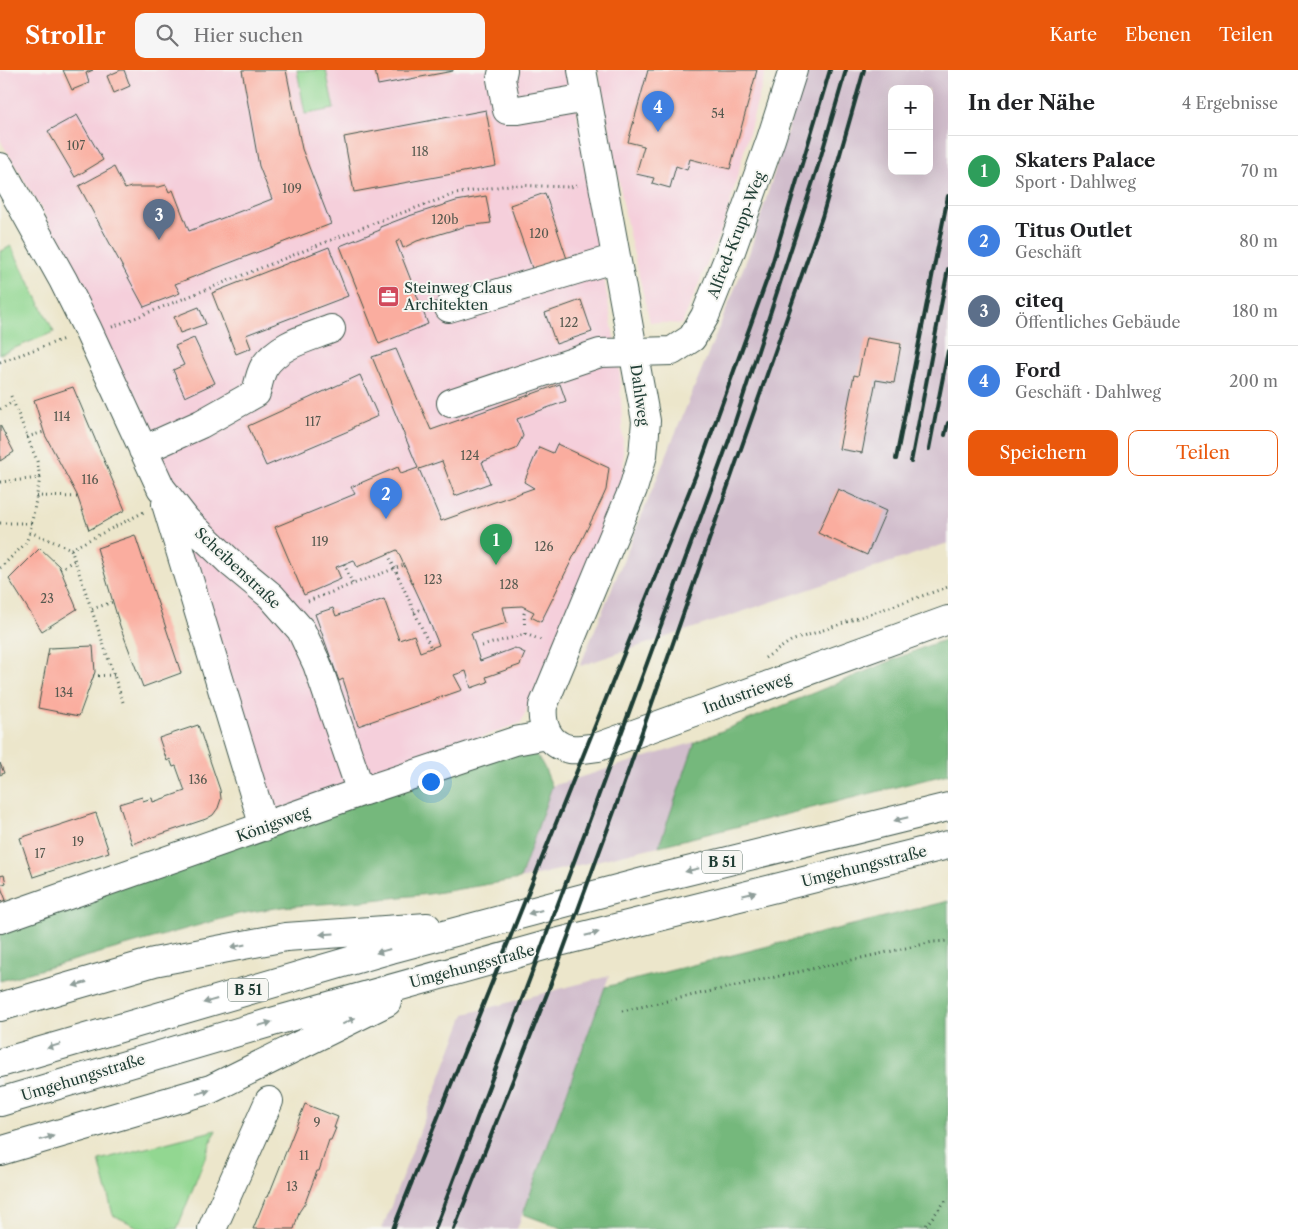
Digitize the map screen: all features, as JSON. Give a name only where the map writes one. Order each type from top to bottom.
[{"type":"main road","points":[[503,70],[501,79],[508,110],[518,110],[587,98]]},
{"type":"main road","name":"Dahlweg","points":[[547,734],[542,718],[543,706],[633,489],[642,455],[646,421],[582,70]]},
{"type":"main road","name":"Alfred-Krupp-Weg","points":[[451,403],[600,353],[672,350],[692,338],[705,316],[771,139],[793,70]]},
{"type":"main road","name":"Scheibenstraße","points":[[0,167],[63,280],[90,333],[163,495],[264,827]]},
{"type":"main road","points":[[449,308],[616,258]]},
{"type":"main road","points":[[143,450],[201,424],[256,393],[263,368],[275,354],[290,345],[331,328]]},
{"type":"main road","name":"Scheibenstraße","points":[[163,495],[231,563],[271,596],[300,630],[317,664],[361,792]]},
{"type":"main road","name":"Industrieweg","points":[[547,734],[558,745],[571,749],[598,747],[948,620]]},
{"type":"main road","name":"Königsweg","points":[[0,919],[361,792],[515,741],[547,734]]},
{"type":"main road","name":"B 51","points":[[0,1062],[391,949],[647,881],[948,807]]},
{"type":"main road","name":"Umgehungsstraße","points":[[0,1102],[272,1022],[575,938],[948,846]]},
{"type":"main road","points":[[0,1007],[154,962],[286,937],[498,922]]},
{"type":"main road","points":[[0,1151],[211,1089],[443,974]]},
{"type":"main road","points":[[212,1229],[269,1101]]},
{"type":"path","points":[[0,362],[90,333],[379,221],[455,194],[509,185],[571,186],[602,181]]},
{"type":"path","points":[[0,568],[26,543],[30,532],[40,478],[37,461],[11,396]]},
{"type":"path","points":[[0,409],[13,402]]},
{"type":"path","points":[[27,437],[44,432]]},
{"type":"path","points":[[0,482],[40,478]]},
{"type":"path","points":[[71,548],[163,495]]},
{"type":"path","points":[[36,496],[78,497]]},
{"type":"path","points":[[0,524],[31,523]]},
{"type":"path","points":[[30,532],[71,548]]},
{"type":"path","points":[[71,548],[123,702]]},
{"type":"path","points":[[388,554],[431,648]]},
{"type":"path","points":[[60,569],[75,560]]},
{"type":"path","points":[[344,564],[353,584]]},
{"type":"path","points":[[285,612],[309,600],[404,565]]},
{"type":"path","points":[[92,609],[113,602]]},
{"type":"path","points":[[414,612],[424,608]]},
{"type":"path","points":[[525,634],[524,614],[526,608]]},
{"type":"path","points":[[482,646],[525,634],[566,648]]},
{"type":"path","points":[[93,676],[114,675]]},
{"type":"path","points":[[622,1011],[933,942],[948,941]]},
{"type":"path","points":[[923,1229],[948,1198]]},
{"type":"shaded area","points":[[0,70],[570,70],[620,374],[624,472],[607,526],[521,723],[265,815],[118,367],[44,214],[0,140]]},
{"type":"shaded area","points":[[598,70],[766,70],[726,218],[682,324],[650,322],[628,230]]},
{"type":"shaded area","points":[[806,70],[948,70],[948,543],[580,666],[749,254]]},
{"type":"shaded area","points":[[695,742],[659,846],[520,879],[552,786]]},
{"type":"shaded area","points":[[609,976],[517,1229],[382,1229],[465,1014]]},
{"type":"green space","points":[[297,70],[326,70],[334,109],[305,114]]},
{"type":"green space","points":[[11,246],[54,332],[0,354],[0,252]]},
{"type":"green space","points":[[948,639],[948,774],[659,846],[695,742]]},
{"type":"green space","points":[[523,747],[534,753],[538,758],[552,786],[520,879],[429,894],[281,907],[239,914],[0,981],[0,928]]},
{"type":"green space","points":[[948,901],[948,1229],[564,1229],[523,1214],[605,987]]},
{"type":"green space","points":[[216,1130],[177,1229],[142,1229],[113,1215],[99,1160]]},
{"type":"building","points":[[63,70],[93,70],[86,73],[89,83],[72,90]]},
{"type":"building","points":[[124,70],[130,86],[114,93],[107,76]]},
{"type":"building","points":[[242,70],[286,70],[302,149],[331,224],[175,284],[180,293],[144,307],[79,186],[114,167],[125,189],[166,185],[169,192],[173,190],[189,231],[272,199],[259,166]]},
{"type":"building","points":[[375,70],[453,70],[453,71],[378,85]]},
{"type":"building","points":[[648,70],[757,70],[730,169],[690,159],[687,170],[676,166],[670,188],[652,183],[654,178],[636,174],[644,146],[628,142]]},
{"type":"building","points":[[486,110],[496,166],[354,192],[344,137]]},
{"type":"building","points":[[77,115],[103,160],[75,177],[48,131]]},
{"type":"building","points":[[545,193],[568,262],[534,274],[510,205]]},
{"type":"building","name":"Steinweg Claus Architekten","points":[[486,196],[491,223],[466,226],[417,241],[403,248],[400,240],[396,242],[428,324],[379,344],[340,246],[409,216],[456,201]]},
{"type":"building","points":[[329,247],[348,296],[246,335],[251,348],[236,354],[212,293]]},
{"type":"building","points":[[581,300],[592,332],[556,344],[545,313]]},
{"type":"building","points":[[199,307],[206,324],[180,333],[174,317]]},
{"type":"building","points":[[194,338],[215,383],[185,397],[173,370],[184,365],[175,346]]},
{"type":"building","points":[[866,338],[901,344],[894,383],[876,380],[862,453],[839,449],[854,375],[858,376]]},
{"type":"building","points":[[396,349],[431,430],[560,384],[566,401],[517,419],[523,436],[516,449],[482,462],[490,483],[455,496],[442,461],[419,469],[441,521],[534,488],[524,482],[539,447],[553,453],[557,444],[609,468],[606,490],[541,622],[531,617],[534,612],[522,606],[503,607],[507,623],[471,633],[480,661],[515,648],[525,653],[520,665],[486,677],[488,682],[471,688],[466,671],[454,675],[462,690],[358,726],[343,679],[339,681],[315,614],[333,608],[336,616],[384,599],[399,640],[414,635],[420,652],[439,645],[423,606],[397,550],[357,567],[354,560],[336,567],[341,579],[304,595],[275,527],[355,494],[351,487],[398,467],[401,474],[418,468],[372,357]]},
{"type":"building","points":[[360,375],[378,416],[353,427],[353,429],[266,466],[248,426]]},
{"type":"building","points":[[73,387],[125,510],[89,530],[77,495],[45,435],[34,400]]},
{"type":"building","points":[[0,425],[14,452],[0,461]]},
{"type":"building","points":[[838,489],[886,511],[867,555],[818,533]]},
{"type":"building","points":[[135,535],[181,673],[143,687],[120,626],[97,548]]},
{"type":"building","points":[[40,548],[59,566],[77,609],[42,631],[9,579]]},
{"type":"building","points":[[93,646],[95,672],[79,716],[38,708],[49,648]]},
{"type":"building","points":[[198,725],[220,790],[221,799],[218,808],[213,815],[206,819],[132,844],[119,804],[142,797],[143,801],[152,798],[153,802],[185,791],[176,766],[173,767],[170,759],[167,761],[159,738]]},
{"type":"building","points":[[0,763],[4,773],[0,775]]},
{"type":"building","points":[[96,813],[109,852],[33,877],[20,838]]},
{"type":"building","points":[[4,875],[6,883],[0,885],[0,876]]},
{"type":"building","points":[[0,885],[6,900],[0,902]]},
{"type":"building","points":[[305,1104],[338,1117],[334,1128],[336,1128],[331,1140],[329,1140],[319,1171],[317,1171],[305,1203],[299,1212],[294,1229],[253,1229],[266,1197],[268,1197]]},
{"type":"railway","points":[[393,1229],[701,462],[770,271],[830,70]]},
{"type":"railway","points":[[435,1229],[581,843],[729,440],[818,166],[846,70]]},
{"type":"railway","points":[[454,1229],[547,994],[615,809],[822,217],[864,70]]},
{"type":"railway","points":[[896,459],[948,196]]},
{"type":"railway","points":[[911,462],[948,269]]},
{"type":"railway","points":[[929,449],[948,351]]},
{"type":"railway","points":[[945,435],[948,423]]},
{"type":"place","name":"Ford","points":[[658,132]]},
{"type":"place","name":"citeq","points":[[159,240]]},
{"type":"place","name":"Steinweg Claus Architekten","points":[[388,296]]},
{"type":"place","name":"Titus Outlet","points":[[386,519]]},
{"type":"place","name":"Skaters Palace","points":[[496,565]]}]
